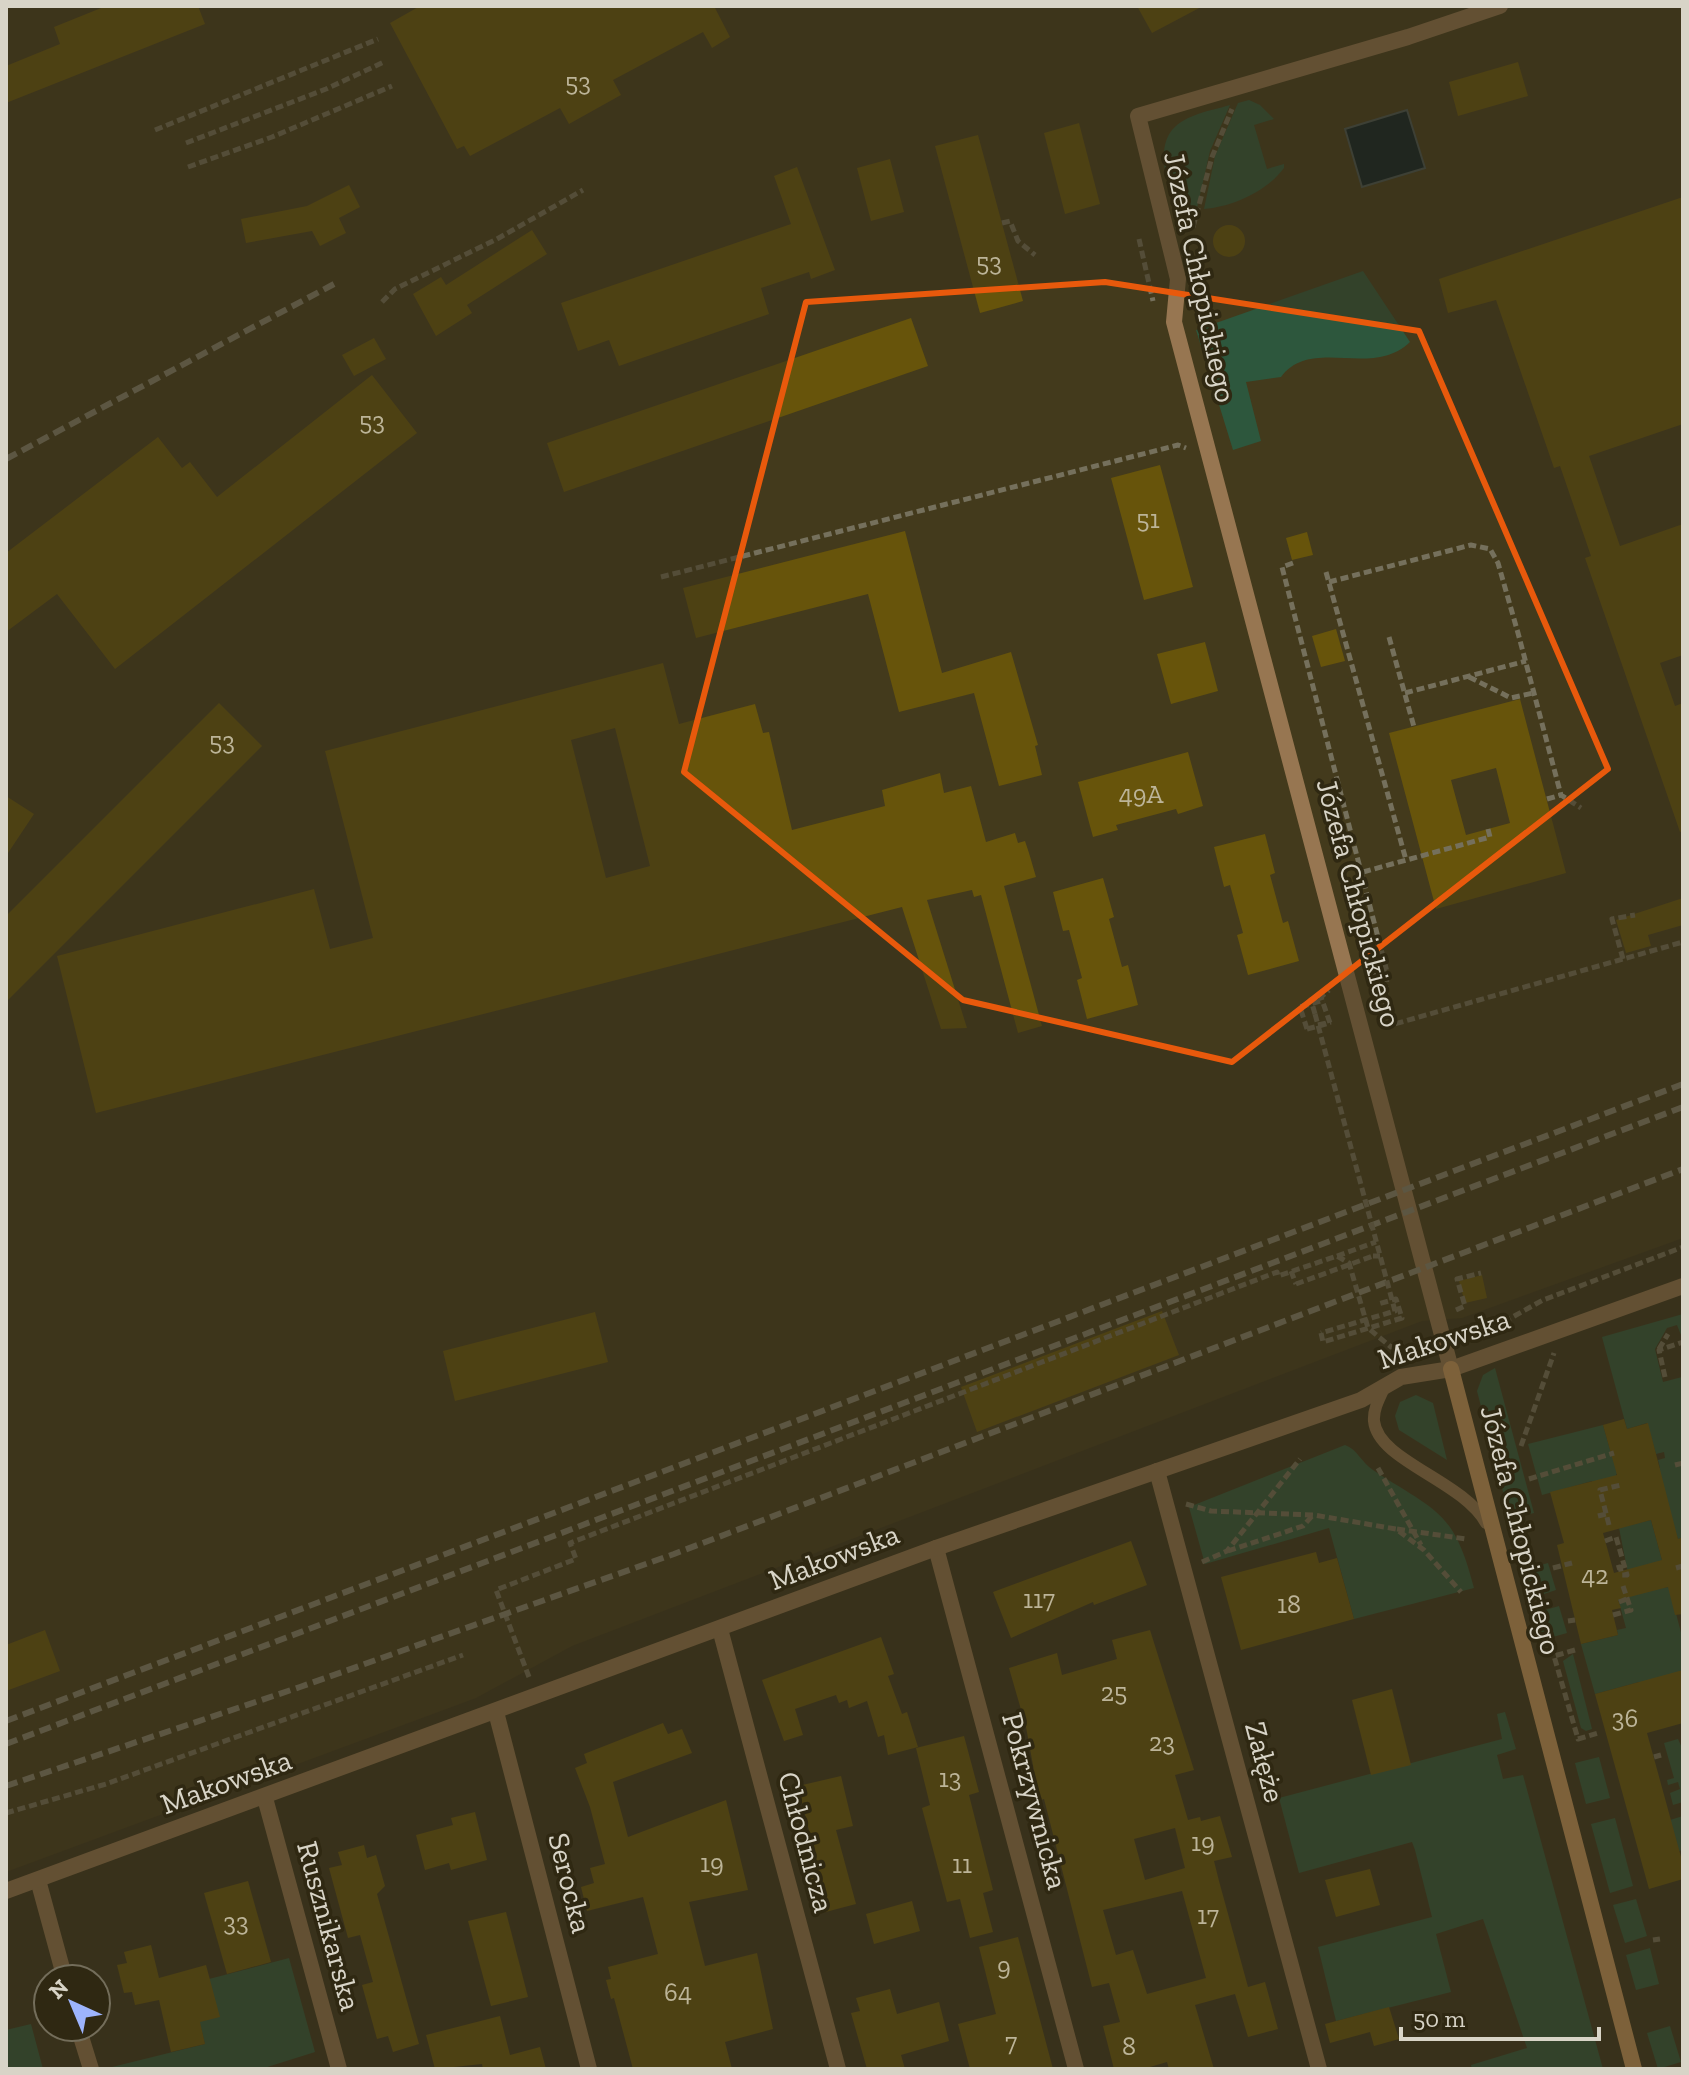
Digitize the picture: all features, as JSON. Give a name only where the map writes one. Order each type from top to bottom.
[{"type":"street","name":"Józefa Chłopickiego","points":[[1500,6],[1138,116],[1178,279],[1174,322],[1634,2069]]},
{"type":"street","name":"Makowska","points":[[6,1891],[936,1548],[1361,1400],[1386,1383],[1422,1371],[1451,1369],[1683,1286]]},
{"type":"street","name":"Załęże","points":[[1157,1471],[1319,2069]]},
{"type":"street","name":"Pokrzywnicka","points":[[936,1548],[1076,2069]]},
{"type":"street","name":"Chłodnicza","points":[[720,1629],[838,2069]]},
{"type":"street","name":"Serocka","points":[[496,1712],[589,2069]]},
{"type":"street","name":"Rusznikarska","points":[[265,1798],[339,2069]]},
{"type":"street","points":[[38,1880],[61,1963]]},
{"type":"street","points":[[83,2043],[91,2069]]},
{"type":"lane","points":[[1386,1383],[1374,1420],[1380,1438],[1410,1463],[1468,1498],[1492,1532]]},
{"type":"path","points":[[155,130],[378,39]]},
{"type":"path","points":[[186,143],[384,62]]},
{"type":"path","points":[[188,167],[272,137],[392,86]]},
{"type":"path","points":[[1193,227],[1212,157],[1234,104],[1235,88]]},
{"type":"path","points":[[382,302],[395,289],[497,239],[583,190]]},
{"type":"path","points":[[1002,223],[1010,221],[1018,241],[1035,255]]},
{"type":"path","points":[[1139,239],[1155,307]]},
{"type":"path","points":[[661,577],[1178,445],[1193,454]]},
{"type":"path","points":[[1329,582],[1471,545],[1490,549],[1498,563],[1561,795],[1581,808]]},
{"type":"path","points":[[1293,563],[1282,567],[1387,972],[1385,1026],[1683,942]]},
{"type":"path","points":[[1326,572],[1406,860]]},
{"type":"path","points":[[1389,637],[1414,727]]},
{"type":"path","points":[[1405,693],[1526,661]]},
{"type":"path","points":[[1469,676],[1511,698],[1533,693]]},
{"type":"path","points":[[1547,799],[1561,795]]},
{"type":"path","points":[[1363,872],[1490,837],[1488,829]]},
{"type":"path","points":[[1623,959],[1612,919],[1635,915]]},
{"type":"path","points":[[1365,978],[1387,972]]},
{"type":"path","points":[[1335,986],[1321,997],[1311,1000],[1391,1299],[1395,1311],[1321,1333],[1323,1342],[1402,1318],[1396,1299],[1378,1304],[1391,1299]]},
{"type":"path","points":[[1318,1025],[1331,1022],[1324,1000],[1300,1007],[1307,1029],[1330,1023],[1327,1012],[1321,997]]},
{"type":"path","points":[[537,1697],[496,1590],[576,1559],[570,1543],[1263,1277],[1291,1271],[1376,1242]]},
{"type":"path","points":[[1491,1340],[1500,1324],[1543,1300],[1683,1247]]},
{"type":"path","points":[[1337,1256],[1349,1263],[1368,1328],[1391,1347],[1404,1345]]},
{"type":"path","points":[[1291,1271],[1296,1284],[1380,1256]]},
{"type":"path","points":[[1463,1307],[1457,1279],[1481,1273]]},
{"type":"path","points":[[1665,1377],[1659,1350],[1668,1334]]},
{"type":"path","points":[[1659,1350],[1679,1343]]},
{"type":"path","points":[[1521,1446],[1557,1347]]},
{"type":"path","points":[[1529,1479],[1614,1453]]},
{"type":"path","points":[[1227,1551],[1300,1459]]},
{"type":"path","points":[[1675,1465],[1683,1463]]},
{"type":"path","points":[[1378,1468],[1424,1550]]},
{"type":"path","points":[[1609,1525],[1600,1490],[1621,1485]]},
{"type":"path","points":[[1184,1504],[1211,1511],[1314,1515],[1466,1539]]},
{"type":"path","points":[[1598,1516],[1606,1514]]},
{"type":"path","points":[[1201,1562],[1303,1526],[1314,1515]]},
{"type":"path","points":[[1396,1529],[1424,1550],[1461,1592]]},
{"type":"path","points":[[1605,1541],[1616,1537],[1627,1575],[1622,1575],[1620,1567],[1613,1569]]},
{"type":"path","points":[[1553,1568],[1572,1563]]},
{"type":"path","points":[[1676,1568],[1683,1566]]},
{"type":"path","points":[[1613,1615],[1631,1610],[1623,1586]]},
{"type":"path","points":[[1619,1602],[1627,1599]]},
{"type":"path","points":[[1578,1651],[1554,1656],[1578,1739],[1598,1733]]},
{"type":"path","points":[[6,1813],[106,1784],[463,1655]]},
{"type":"highlighted area","points":[[1105,282],[1419,331],[1608,769],[1232,1062],[963,1000],[684,772],[806,302]]},
{"type":"shaded area","points":[[6,6],[1683,6],[1683,1238],[1462,1318],[1422,1321],[572,1646],[476,1698],[6,1872]]},
{"type":"green space","points":[[1249,100],[1260,105],[1274,119],[1254,125],[1267,169],[1284,164],[1284,168],[1259,191],[1226,205],[1204,209],[1215,156],[1238,103]]},
{"type":"green space","points":[[1230,105],[1210,151],[1197,208],[1178,197],[1166,176],[1164,151],[1167,140],[1172,130],[1184,120]]},
{"type":"green space","points":[[1363,271],[1410,342],[1395,352],[1378,357],[1309,359],[1294,365],[1281,377],[1246,382],[1261,441],[1233,450],[1196,330]]},
{"type":"green space","points":[[1683,1314],[1683,1340],[1677,1325],[1667,1328],[1655,1349],[1663,1382],[1682,1377],[1683,1381],[1683,1537],[1678,1539],[1655,1470],[1660,1468],[1658,1460],[1665,1458],[1664,1452],[1656,1454],[1647,1423],[1627,1429],[1602,1337]]},
{"type":"green space","points":[[1495,1368],[1534,1513],[1510,1519],[1477,1391],[1483,1375]]},
{"type":"green space","points":[[1416,1395],[1433,1403],[1447,1460],[1399,1430],[1395,1416],[1400,1402]]},
{"type":"green space","points":[[1603,1425],[1611,1453],[1623,1472],[1616,1474],[1618,1480],[1600,1510],[1592,1481],[1542,1495],[1528,1444]]},
{"type":"green space","points":[[1345,1445],[1373,1470],[1428,1505],[1450,1527],[1467,1562],[1474,1588],[1354,1619],[1329,1528],[1205,1564],[1189,1507]]},
{"type":"green space","points":[[1651,1520],[1662,1560],[1629,1578],[1619,1528]]},
{"type":"green space","points":[[1548,1563],[1556,1590],[1532,1598],[1523,1570]]},
{"type":"green space","points":[[1669,1587],[1683,1640],[1683,1670],[1643,1696],[1639,1682],[1595,1694],[1581,1644],[1618,1635],[1617,1630],[1626,1628],[1617,1595]]},
{"type":"green space","points":[[1559,1606],[1567,1633],[1542,1640],[1535,1613]]},
{"type":"green space","points":[[1573,1654],[1592,1729],[1586,1731],[1581,1728],[1563,1661]]},
{"type":"green space","points":[[1505,1712],[1516,1749],[1497,1755],[1503,1779],[1523,1775],[1603,2069],[1472,2069],[1471,2065],[1527,2048],[1483,1919],[1436,1934],[1451,1992],[1336,2021],[1318,1947],[1432,1917],[1415,1850],[1412,1842],[1299,1873],[1279,1798],[1502,1739],[1497,1714]]},
{"type":"green space","points":[[1678,1739],[1683,1750],[1683,1802],[1673,1805],[1670,1793],[1680,1789],[1678,1782],[1668,1785],[1667,1780],[1674,1778],[1664,1743]]},
{"type":"green space","points":[[1599,1757],[1610,1798],[1586,1804],[1575,1763]]},
{"type":"green space","points":[[1683,1816],[1683,1850],[1679,1851],[1670,1820]]},
{"type":"green space","points":[[1615,1818],[1633,1886],[1610,1893],[1591,1824]]},
{"type":"green space","points":[[1636,1899],[1647,1936],[1625,1943],[1613,1905]]},
{"type":"green space","points":[[1650,1948],[1659,1984],[1636,1990],[1626,1955]]},
{"type":"green space","points":[[289,1958],[315,2052],[261,2069],[104,2069],[205,2044],[190,1984]]},
{"type":"green space","points":[[31,2024],[32,2043],[36,2043],[43,2069],[6,2069],[6,2030]]},
{"type":"green space","points":[[1670,2026],[1681,2062],[1658,2069],[1647,2033]]},
{"type":"water","points":[[1407,110],[1425,168],[1362,187],[1345,129]]},
{"type":"building","points":[[106,6],[198,6],[205,24],[6,103],[6,66],[60,44],[54,27]]},
{"type":"building","points":[[420,6],[714,6],[730,37],[712,48],[703,32],[613,80],[621,95],[569,124],[560,108],[470,156],[464,146],[457,149],[390,23]]},
{"type":"building","points":[[1137,6],[1203,6],[1152,33]]},
{"type":"building","points":[[1518,62],[1528,96],[1458,116],[1449,82]]},
{"type":"building","points":[[1079,123],[1100,204],[1065,214],[1044,133]]},
{"type":"building","points":[[978,135],[1023,301],[980,313],[935,146]]},
{"type":"building","points":[[890,159],[904,212],[871,221],[857,168]]},
{"type":"building","points":[[797,167],[835,270],[811,279],[809,272],[761,288],[769,314],[619,366],[609,340],[578,351],[561,303],[791,224],[774,176]]},
{"type":"building","points":[[349,185],[360,207],[339,218],[346,233],[320,246],[312,231],[246,243],[241,219],[307,206]]},
{"type":"building","points":[[1683,197],[1683,424],[1589,456],[1620,546],[1683,524],[1683,655],[1660,663],[1675,706],[1683,703],[1683,831],[1680,832],[1585,558],[1591,556],[1560,466],[1554,468],[1496,300],[1448,313],[1439,279]]},
{"type":"building","points":[[1229,225],[1240,230],[1245,241],[1240,252],[1229,257],[1218,252],[1213,241],[1218,230]]},
{"type":"building","points":[[532,230],[547,254],[467,305],[472,313],[436,336],[413,294],[441,277],[446,285]]},
{"type":"building","points":[[911,318],[928,366],[564,492],[547,443]]},
{"type":"building","points":[[374,338],[386,359],[354,376],[342,355]]},
{"type":"building","points":[[372,375],[417,433],[115,669],[57,594],[6,632],[6,553],[158,437],[182,468],[190,462],[217,497]]},
{"type":"building","points":[[1160,465],[1193,587],[1144,600],[1111,478]]},
{"type":"building","points":[[905,531],[942,673],[1011,652],[1038,745],[1035,746],[1042,775],[999,786],[974,693],[899,712],[868,594],[696,638],[683,588]]},
{"type":"building","points":[[1307,532],[1313,555],[1292,560],[1286,538]]},
{"type":"building","points":[[1336,629],[1345,661],[1321,667],[1312,636]]},
{"type":"building","points":[[1205,642],[1218,691],[1171,704],[1157,654]]},
{"type":"building","points":[[663,663],[679,724],[755,704],[763,733],[769,732],[792,830],[885,806],[882,790],[940,773],[944,793],[971,786],[986,842],[1015,833],[1018,843],[1025,841],[1029,853],[1036,877],[1004,886],[1042,1026],[1018,1033],[981,895],[974,897],[972,890],[927,900],[967,1028],[941,1029],[902,907],[96,1113],[57,956],[314,889],[330,949],[373,938],[325,751]],"holes":[[[615,728],[650,866],[606,878],[571,740]]]},
{"type":"building","points":[[1520,699],[1566,873],[1436,909],[1389,733]],"holes":[[[1496,768],[1510,823],[1466,835],[1451,780]]]},
{"type":"building","points":[[219,703],[262,746],[6,1002],[6,916]]},
{"type":"building","points":[[1188,752],[1203,806],[1178,814],[1176,809],[1116,825],[1118,830],[1093,837],[1078,782]]},
{"type":"building","points":[[6,796],[34,814],[6,856]]},
{"type":"building","points":[[1265,834],[1275,873],[1270,875],[1283,923],[1288,921],[1299,961],[1248,975],[1237,935],[1243,933],[1230,885],[1224,887],[1214,847]]},
{"type":"building","points":[[1103,878],[1114,917],[1109,919],[1122,967],[1128,965],[1138,1005],[1087,1019],[1077,980],[1082,978],[1069,930],[1063,931],[1053,892]]},
{"type":"building","points":[[1683,898],[1683,925],[1648,935],[1651,946],[1626,953],[1616,920]]},
{"type":"building","points":[[1482,1275],[1487,1298],[1465,1303],[1459,1281]]},
{"type":"building","points":[[1162,1311],[1179,1355],[977,1432],[961,1387]]},
{"type":"building","points":[[595,1312],[608,1362],[455,1401],[443,1351]]},
{"type":"building","points":[[1624,1419],[1627,1429],[1648,1423],[1678,1539],[1683,1537],[1683,1614],[1675,1615],[1668,1587],[1618,1600],[1621,1608],[1612,1610],[1618,1635],[1581,1644],[1557,1545],[1564,1543],[1550,1492],[1617,1475],[1603,1425]],"holes":[[[1651,1520],[1662,1560],[1614,1573],[1603,1533]]]},
{"type":"building","points":[[1131,1541],[1147,1585],[1094,1605],[1093,1602],[1011,1638],[993,1592]]},
{"type":"building","points":[[1316,1552],[1319,1563],[1337,1558],[1354,1619],[1241,1650],[1221,1577]]},
{"type":"building","points":[[45,1630],[60,1671],[6,1691],[6,1645]]},
{"type":"building","points":[[1150,1630],[1194,1770],[1175,1775],[1188,1820],[1200,1817],[1201,1821],[1220,1816],[1232,1857],[1214,1861],[1219,1881],[1248,1987],[1265,1982],[1278,2029],[1248,2037],[1235,1994],[1195,2005],[1214,2069],[1169,2069],[1167,2062],[1143,2069],[1114,2069],[1103,2026],[1120,2022],[1109,1983],[1092,1987],[1044,1799],[1041,1800],[1037,1787],[1026,1727],[1009,1668],[1057,1653],[1062,1675],[1117,1659],[1112,1640]],"holes":[[[1175,1828],[1185,1868],[1145,1880],[1134,1839]],[[1182,1891],[1206,1978],[1147,1994],[1133,1950],[1116,1955],[1103,1910]]]},
{"type":"building","points":[[881,1637],[894,1674],[888,1676],[902,1714],[907,1712],[918,1747],[888,1755],[884,1735],[878,1737],[867,1701],[849,1708],[847,1700],[839,1703],[836,1695],[795,1709],[803,1735],[784,1741],[762,1680]]},
{"type":"building","points":[[1683,1670],[1683,1723],[1647,1733],[1683,1864],[1683,1879],[1649,1889],[1595,1694]]},
{"type":"building","points":[[1392,1689],[1411,1765],[1371,1775],[1352,1700]]},
{"type":"building","points":[[663,1723],[668,1734],[682,1729],[692,1753],[613,1782],[628,1837],[726,1800],[748,1890],[689,1902],[705,1966],[757,1953],[773,2029],[725,2042],[732,2069],[633,2069],[614,1998],[611,1999],[606,1980],[611,1979],[608,1967],[658,1954],[643,1897],[587,1911],[581,1887],[594,1883],[590,1868],[605,1864],[590,1807],[575,1768],[587,1763],[584,1754]]},
{"type":"building","points":[[964,1736],[979,1792],[969,1795],[993,1890],[983,1893],[993,1932],[970,1938],[960,1899],[947,1902],[922,1808],[930,1805],[916,1748]]},
{"type":"building","points":[[841,1776],[853,1826],[836,1830],[856,1904],[818,1914],[807,1870],[818,1867],[798,1786]]},
{"type":"building","points":[[475,1812],[487,1860],[451,1870],[449,1863],[425,1870],[416,1835],[453,1825],[451,1818]]},
{"type":"building","points":[[364,1845],[367,1858],[376,1855],[385,1886],[377,1894],[419,2044],[393,2052],[388,2036],[377,2039],[362,1985],[373,1982],[360,1935],[348,1938],[329,1868],[342,1865],[338,1852]]},
{"type":"building","points":[[1370,1869],[1380,1905],[1336,1917],[1325,1880]]},
{"type":"building","points":[[248,1881],[271,1962],[227,1974],[204,1893]]},
{"type":"building","points":[[912,1901],[920,1931],[874,1944],[866,1914]]},
{"type":"building","points":[[506,1912],[528,1997],[491,2006],[468,1921]]},
{"type":"building","points":[[1018,1937],[1053,2069],[970,2069],[958,2024],[996,2014],[979,1947]]},
{"type":"building","points":[[151,1945],[159,1978],[206,1965],[220,2017],[200,2022],[205,2044],[171,2052],[159,2000],[135,2005],[132,1992],[124,1993],[117,1965],[127,1963],[124,1952]]},
{"type":"building","points":[[890,1989],[897,2014],[939,2002],[949,2041],[901,2055],[905,2069],[867,2069],[851,2013],[860,2011],[856,1998]]},
{"type":"building","points":[[1389,2007],[1399,2039],[1374,2046],[1370,2032],[1330,2043],[1325,2024]]},
{"type":"building","points":[[500,2016],[510,2055],[540,2047],[546,2069],[483,2069],[482,2064],[435,2069],[426,2035]]},
{"type":"railway","points":[[6,459],[334,284]]},
{"type":"railway","points":[[6,1721],[1683,1084]]},
{"type":"railway","points":[[6,1744],[1683,1107]]},
{"type":"railway","points":[[6,1786],[300,1687],[674,1554],[1683,1169]]}]
